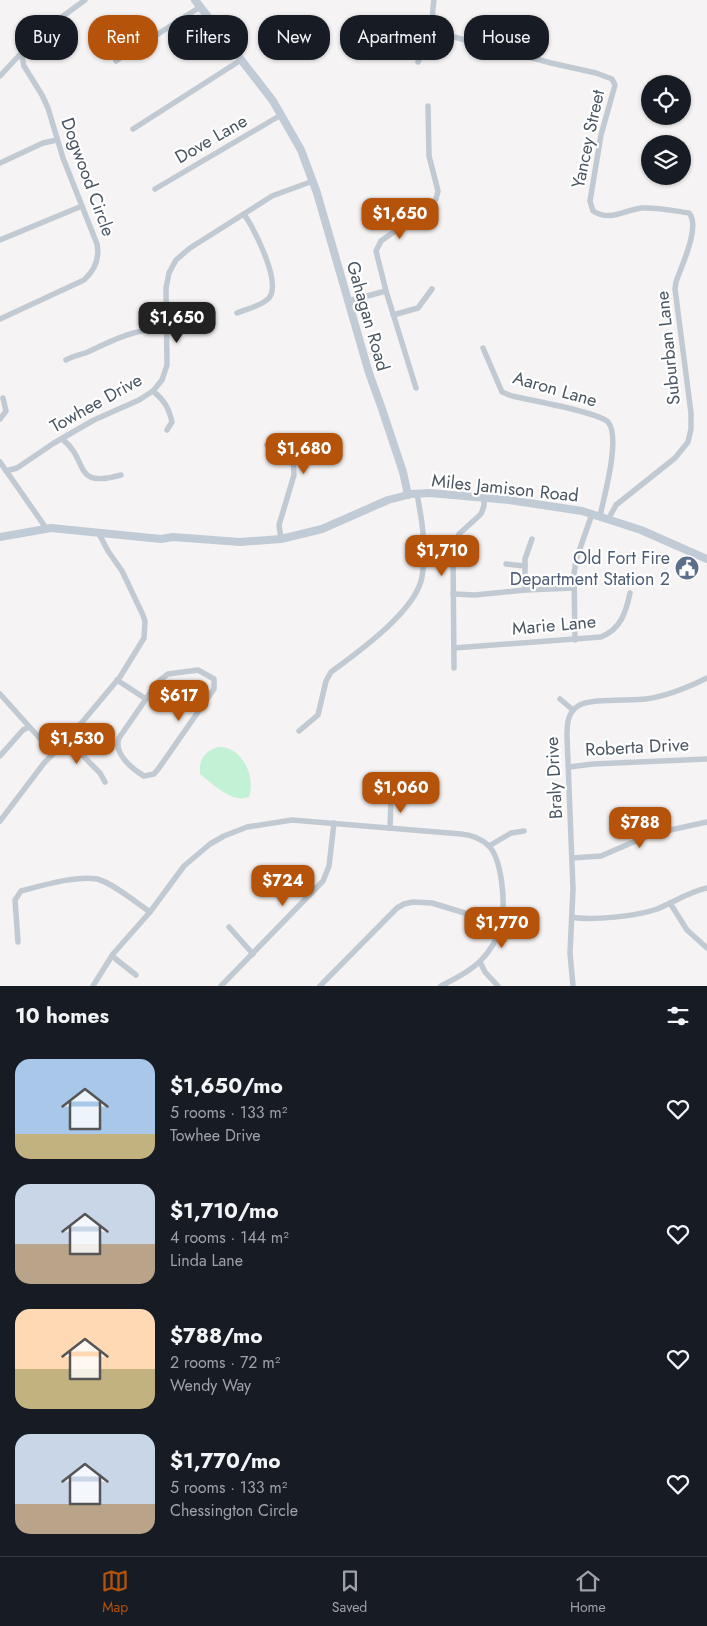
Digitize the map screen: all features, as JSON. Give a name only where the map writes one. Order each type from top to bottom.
[{"type":"main road","name":"Gahagan Road","points":[[195,0],[206,15]]},
{"type":"main road","name":"Gahagan Road","points":[[241,60],[282,115],[296,140],[313,181],[368,374],[381,406],[408,495]]},
{"type":"main road","name":"Miles Jamison Road","points":[[0,537],[46,528],[161,539],[254,542],[281,539],[322,529],[380,503],[408,495],[430,493],[556,506],[592,514],[641,530],[707,559]]},
{"type":"street","points":[[63,15],[85,0]]},
{"type":"street","points":[[432,15],[434,0]]},
{"type":"street","points":[[116,61],[200,7]]},
{"type":"street","name":"Yancey Street","points":[[454,38],[596,73],[612,79],[615,85],[601,135],[590,201],[593,211],[599,215],[607,216],[642,208],[689,213],[694,222],[692,232]]},
{"type":"street","points":[[0,76],[15,60]]},
{"type":"street","name":"Dogwood Circle","points":[[0,318],[78,283],[94,270],[98,257],[97,244],[57,140],[45,101],[24,66],[22,60]]},
{"type":"street","points":[[133,129],[241,60]]},
{"type":"street","points":[[416,388],[376,258],[376,251],[378,244],[430,206],[438,195],[428,156],[428,106]]},
{"type":"street","name":"Dove Lane","points":[[155,189],[282,115]]},
{"type":"street","points":[[0,163],[43,143],[57,140]]},
{"type":"street","name":"Towhee Drive","points":[[6,471],[17,468],[94,420],[140,400],[153,391],[162,380],[167,366],[166,288],[169,274],[176,260],[190,248],[272,196],[313,181]]},
{"type":"street","points":[[0,240],[82,206]]},
{"type":"street","points":[[237,313],[264,301],[270,296],[273,289],[262,248],[244,214]]},
{"type":"street","name":"Suburban Lane","points":[[604,517],[674,458],[689,438],[692,424],[691,413],[675,289],[692,232]]},
{"type":"street","points":[[393,315],[418,308],[432,289]]},
{"type":"street","points":[[348,301],[386,291]]},
{"type":"street","points":[[66,360],[88,352],[110,340],[136,331],[167,328]]},
{"type":"street","name":"Aaron Lane","points":[[484,348],[502,392],[594,415],[608,421],[613,431],[604,517]]},
{"type":"street","points":[[153,391],[160,396],[170,412],[172,422],[167,430]]},
{"type":"street","points":[[0,419],[6,411],[3,398]]},
{"type":"street","points":[[62,439],[70,447],[87,475],[96,480],[121,475]]},
{"type":"street","points":[[267,445],[287,448],[294,459],[294,474],[279,528],[281,539]]},
{"type":"street","points":[[0,462],[46,528]]},
{"type":"street","points":[[299,731],[318,715],[326,681],[331,672],[380,634],[418,591],[422,577],[424,554],[417,494]]},
{"type":"street","points":[[454,668],[453,553],[455,542],[462,530],[481,514],[484,498]]},
{"type":"street","points":[[575,640],[574,588],[576,560],[592,514]]},
{"type":"street","points":[[0,821],[53,753],[117,680],[144,638],[145,621],[127,581],[98,532]]},
{"type":"street","points":[[524,590],[526,557],[532,539]]},
{"type":"street","points":[[506,564],[525,566]]},
{"type":"street","points":[[453,594],[497,594],[524,590],[574,588]]},
{"type":"street","name":"Marie Lane","points":[[454,648],[601,637],[614,630],[624,615],[630,593]]},
{"type":"street","points":[[198,670],[214,679],[214,689],[159,768],[154,774],[144,776],[131,768],[119,752],[117,743],[118,738],[146,699],[160,680],[168,674],[198,670]]},
{"type":"street","points":[[560,699],[573,710],[587,702],[621,701],[664,696],[707,678]]},
{"type":"street","points":[[117,680],[146,699]]},
{"type":"street","points":[[0,694],[53,753]]},
{"type":"street","name":"Braly Drive","points":[[573,710],[567,724],[573,889],[570,953],[573,986]]},
{"type":"street","points":[[0,756],[23,730],[29,727]]},
{"type":"street","points":[[71,734],[85,758],[100,773],[105,782]]},
{"type":"street","name":"Roberta Drive","points":[[569,767],[707,758]]},
{"type":"street","points":[[390,828],[392,799]]},
{"type":"street","points":[[93,986],[112,956],[150,912],[184,866],[210,844],[247,827],[292,820],[467,835],[480,839],[489,846],[496,857],[500,869],[502,914],[498,934],[480,962],[441,986]]},
{"type":"street","points":[[572,858],[601,856],[652,834],[707,822]]},
{"type":"street","points":[[221,986],[323,881],[329,866],[334,823]]},
{"type":"street","points":[[489,846],[511,833],[524,831]]},
{"type":"street","points":[[18,942],[15,900],[21,890],[66,881],[97,879],[105,882],[150,912]]},
{"type":"street","points":[[572,917],[585,919],[633,915],[651,911],[692,892],[707,888]]},
{"type":"street","points":[[320,986],[389,916],[404,904],[422,901],[432,902],[501,924]]},
{"type":"street","points":[[670,903],[687,930],[707,948]]},
{"type":"street","points":[[229,926],[253,954]]},
{"type":"street","points":[[112,956],[136,975]]},
{"type":"street","points":[[480,962],[498,986]]},
{"type":"green space","points":[[218,747],[234,751],[245,764],[250,780],[251,789],[249,797],[236,798],[229,795],[200,774],[200,764],[203,757],[209,751]]},
{"type":"place","name":"Old Fort Fire Department Station 2","points":[[687,568]]}]
